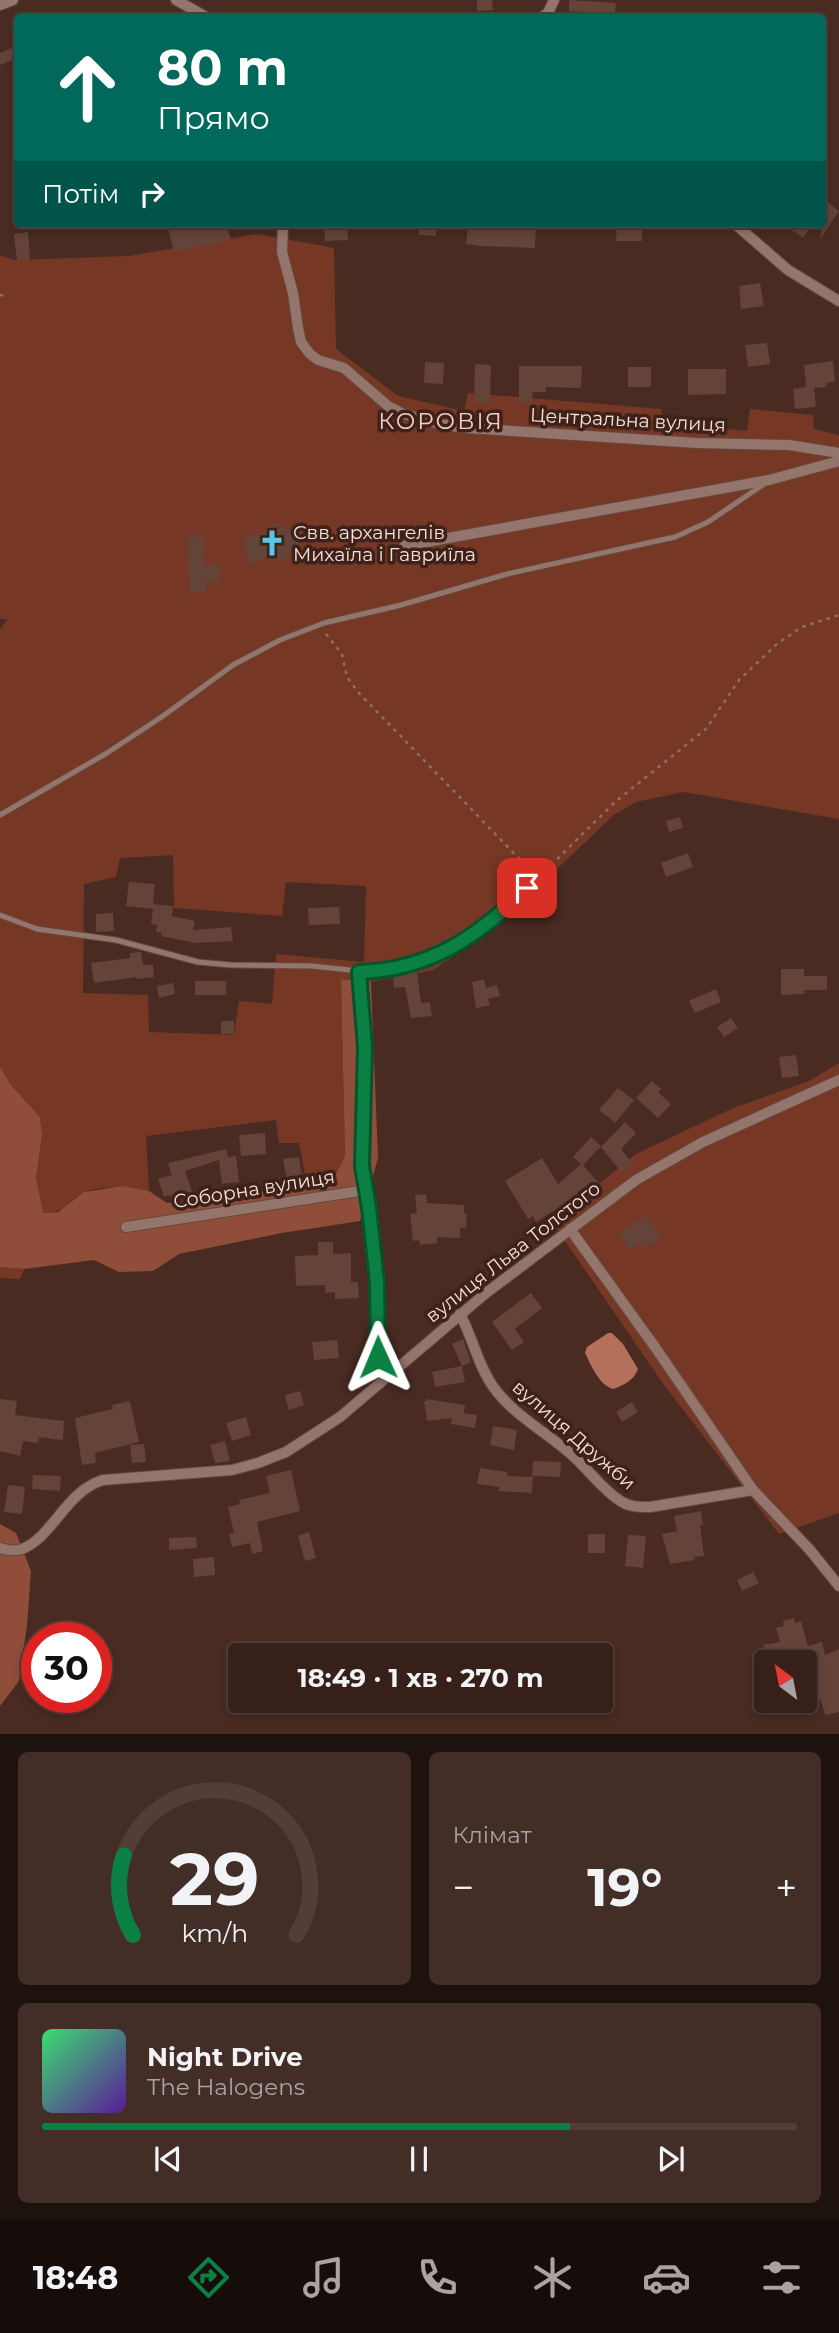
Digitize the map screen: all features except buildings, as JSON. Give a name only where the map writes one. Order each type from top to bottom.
[{"type":"street","points":[[0,5],[13,0]]},
{"type":"street","points":[[176,0],[201,14]]},
{"type":"street","name":"Центральна вулиця","points":[[283,228],[282,252],[293,293],[301,342],[310,354],[344,368],[393,409],[439,424],[491,430],[698,443],[789,445],[839,453]]},
{"type":"street","points":[[740,228],[788,270],[839,301]]},
{"type":"street","points":[[404,546],[769,480],[839,461]]},
{"type":"street","points":[[359,972],[365,1047],[362,1166],[377,1282],[378,1357],[387,1376]]},
{"type":"street","name":"вулиця Льва Толстого","points":[[0,1548],[18,1550],[30,1545],[82,1490],[103,1480],[213,1472],[269,1460],[328,1426],[518,1267],[636,1181],[673,1158],[741,1124],[839,1080]]},
{"type":"street","name":"Соборна вулиця","points":[[127,1227],[366,1190]]},
{"type":"street","points":[[570,1229],[753,1490],[810,1550],[839,1586]]},
{"type":"street","name":"вулиця Дружби","points":[[460,1314],[488,1380],[501,1397],[572,1455],[618,1500],[641,1507],[753,1490]]},
{"type":"lane","points":[[0,815],[107,753],[233,665],[280,640],[324,623],[507,574],[675,537],[708,522],[769,480]]},
{"type":"lane","points":[[0,915],[37,929],[116,940],[198,962],[377,971],[431,957],[456,946],[498,916],[538,877]]},
{"type":"path","points":[[0,295],[6,296]]},
{"type":"path","points":[[324,623],[329,639],[344,659],[347,677],[358,692],[493,834],[538,877],[615,802],[706,729],[739,680],[769,651],[802,627],[839,615]]},
{"type":"shaded area","points":[[258,234],[334,248],[336,349],[398,396],[464,411],[468,393],[661,409],[662,422],[747,431],[750,409],[813,415],[814,429],[839,435],[839,819],[683,792],[636,802],[614,815],[492,930],[433,970],[371,982],[341,979],[345,1156],[336,1174],[307,1184],[299,1143],[279,1143],[276,1120],[146,1136],[149,1191],[97,1189],[82,1194],[60,1209],[42,1213],[36,1178],[42,1135],[40,1117],[11,1085],[0,1067],[0,629],[8,619],[0,619],[0,255],[14,260],[129,256]],"holes":[[[173,855],[174,908],[282,916],[286,882],[366,886],[364,962],[276,954],[272,1004],[239,1001],[234,1035],[149,1032],[148,995],[83,993],[84,884],[116,877],[120,858]]]},
{"type":"shaded area","points":[[341,979],[371,982],[378,1158],[360,1221],[282,1233],[179,1254],[153,1271],[119,1272],[94,1260],[24,1269],[0,1267],[0,1067],[11,1085],[40,1117],[42,1135],[36,1178],[43,1213],[58,1212],[84,1192],[123,1186],[149,1191],[167,1203],[225,1198],[307,1184],[336,1174],[345,1156]]},
{"type":"shaded area","points":[[839,1063],[839,1513],[779,1534],[664,1385],[552,1222],[636,1154],[731,1109],[809,1081]]},
{"type":"shaded area","points":[[0,1267],[24,1269],[20,1279],[0,1278]]},
{"type":"shaded area","points":[[612,1333],[623,1344],[638,1369],[628,1382],[613,1389],[600,1379],[585,1353],[587,1347]]},
{"type":"shaded area","points":[[0,1524],[16,1533],[31,1571],[27,1622],[21,1622],[19,1681],[0,1706]]},
{"type":"place","name":"Свв. архангелів Михаїла і Гавриїла","points":[[272,543]]},
{"type":"district","name":"КОРОВІЯ","points":[[441,421]]},
{"type":"route","points":[[378,1357],[377,1282],[362,1166],[365,1047],[359,972],[377,971],[443,953],[485,927],[527,888]]}]
